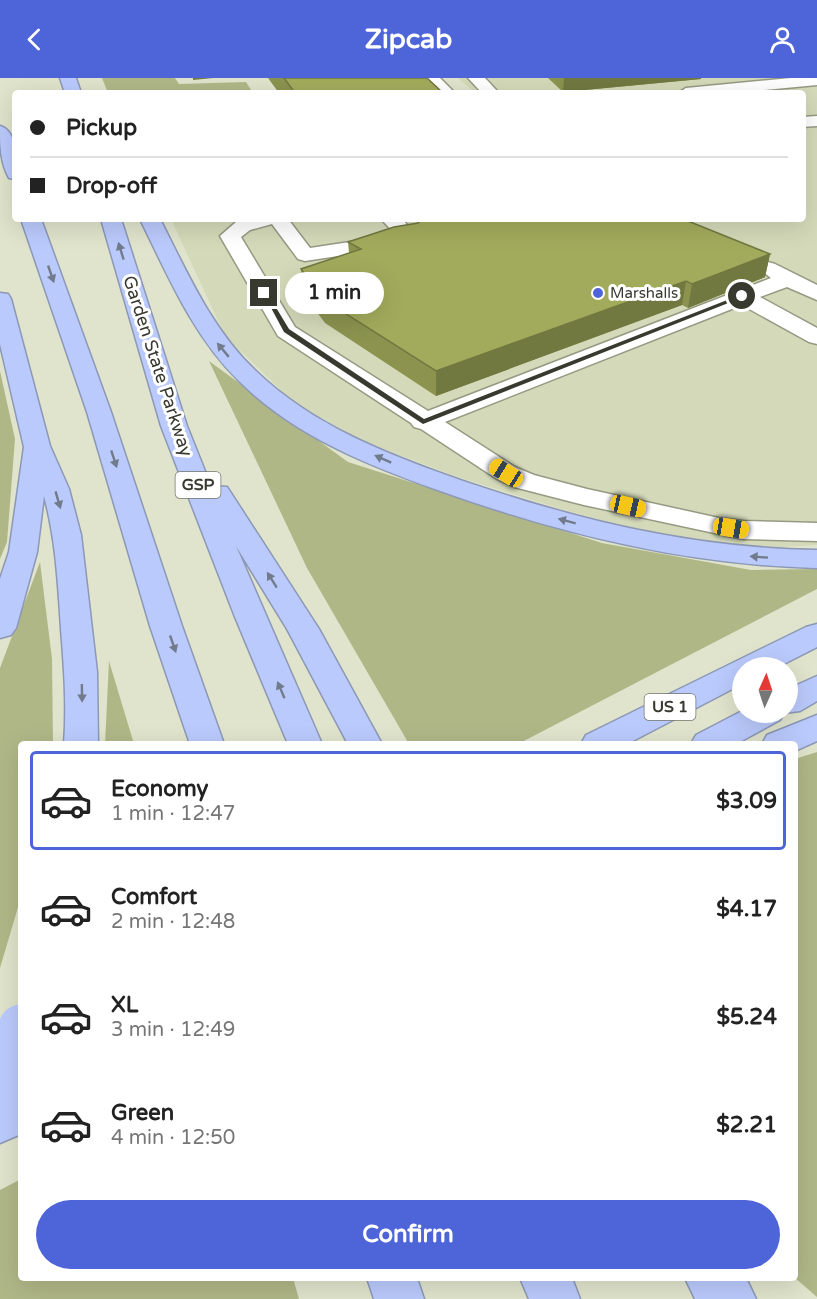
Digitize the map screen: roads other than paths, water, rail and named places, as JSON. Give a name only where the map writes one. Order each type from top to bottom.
[{"type":"highway","points":[[0,131],[12,165]]},
{"type":"highway","points":[[32,222],[99,412],[166,626],[206,741]]},
{"type":"highway","name":"Garden State Parkway","points":[[112,222],[174,426],[250,617],[304,741]]},
{"type":"highway","points":[[151,222],[192,304],[221,348],[283,407],[328,433],[390,462],[469,492],[607,532],[705,552],[769,558],[817,559]]},
{"type":"highway","points":[[0,299],[38,446],[49,465],[62,511],[70,558],[81,675],[81,741]]},
{"type":"highway","points":[[174,426],[303,629],[363,741]]},
{"type":"highway","points":[[0,628],[23,552],[38,446]]},
{"type":"highway","points":[[771,657],[817,634]]},
{"type":"highway","name":"US 1","points":[[604,741],[732,676]]},
{"type":"highway","points":[[798,697],[817,687]]},
{"type":"highway","points":[[714,741],[747,723]]},
{"type":"highway","points":[[786,741],[817,727]]},
{"type":"highway","points":[[0,1042],[18,1031]]},
{"type":"highway","points":[[0,1081],[18,1036]]},
{"type":"highway","points":[[0,1121],[18,1112]]},
{"type":"highway","points":[[393,1281],[399,1299]]},
{"type":"highway","points":[[546,1281],[555,1299]]},
{"type":"highway","points":[[713,1281],[731,1299]]},
{"type":"street","points":[[431,78],[444,90]]},
{"type":"street","points":[[476,78],[488,90]]},
{"type":"street","points":[[713,78],[731,90]]},
{"type":"street","points":[[741,90],[817,80]]},
{"type":"street","points":[[260,222],[243,226],[230,236],[286,330],[423,422],[506,473],[524,481],[605,501],[743,530],[817,532]]},
{"type":"street","points":[[280,222],[305,255],[410,239],[394,222]]},
{"type":"street","points":[[747,257],[805,284]]},
{"type":"street","points":[[423,422],[742,296],[805,284]]},
{"type":"street","points":[[742,296],[817,337]]},
{"type":"place","name":"Marshalls","points":[[598,293]]}]
